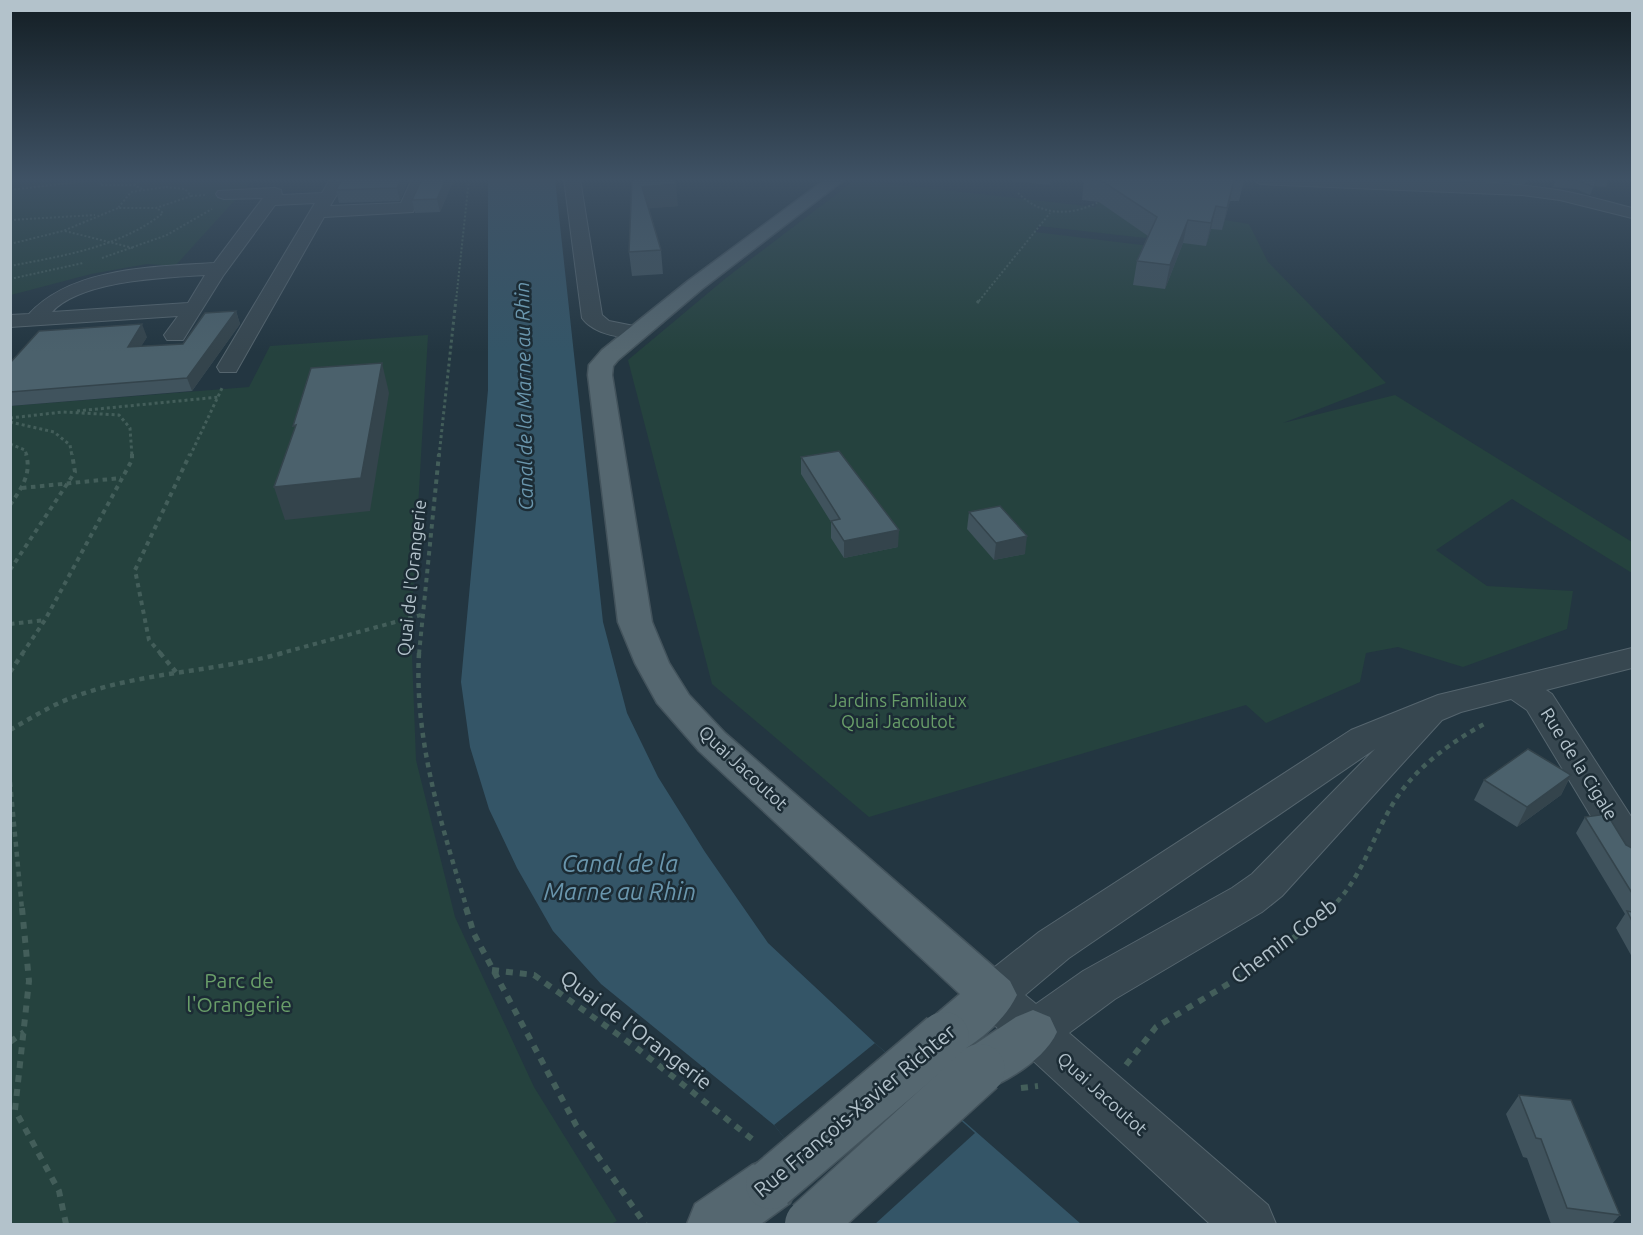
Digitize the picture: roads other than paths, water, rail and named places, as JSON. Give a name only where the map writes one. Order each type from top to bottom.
[{"type":"main road","name":"Quai Jacoutot","points":[[762,237],[637,332],[601,365],[600,375],[635,622],[652,663],[675,703],[712,742],[993,995]]},
{"type":"main road","name":"Rue François-Xavier Richter","points":[[810,1224],[962,1053],[993,995]]},
{"type":"main road","name":"Rue François-Xavier Richter","points":[[715,1224],[761,1162],[962,1053],[1033,1032]]},
{"type":"street","points":[[175,335],[241,237]]},
{"type":"street","points":[[228,367],[304,237]]},
{"type":"street","points":[[580,237],[592,318],[603,326],[637,332]]},
{"type":"street","points":[[35,319],[52,302],[77,290],[162,272],[219,268]]},
{"type":"street","points":[[10,321],[194,309]]},
{"type":"street","points":[[993,995],[1054,945],[1364,739],[1450,703],[1528,694],[1632,658]]},
{"type":"street","name":"Rue de la Cigale","points":[[1528,694],[1632,850]]},
{"type":"street","points":[[1033,1032],[1099,984],[1247,900],[1267,885],[1433,711]]},
{"type":"street","name":"Quai Jacoutot","points":[[993,995],[1249,1224]]},
{"type":"water","name":"Canal de la Marne au Rhin","points":[[488,237],[561,237],[603,622],[627,713],[658,777],[705,852],[768,943],[875,1043],[1081,1224],[852,1224],[774,1125],[601,984],[553,931],[517,868],[489,809],[470,747],[461,682],[488,390]]},
{"type":"park label","name":"Jardins Familiaux Quai Jacoutot","points":[[898,711]]},
{"type":"park label","name":"Parc de l'Orangerie","points":[[239,993]]}]
